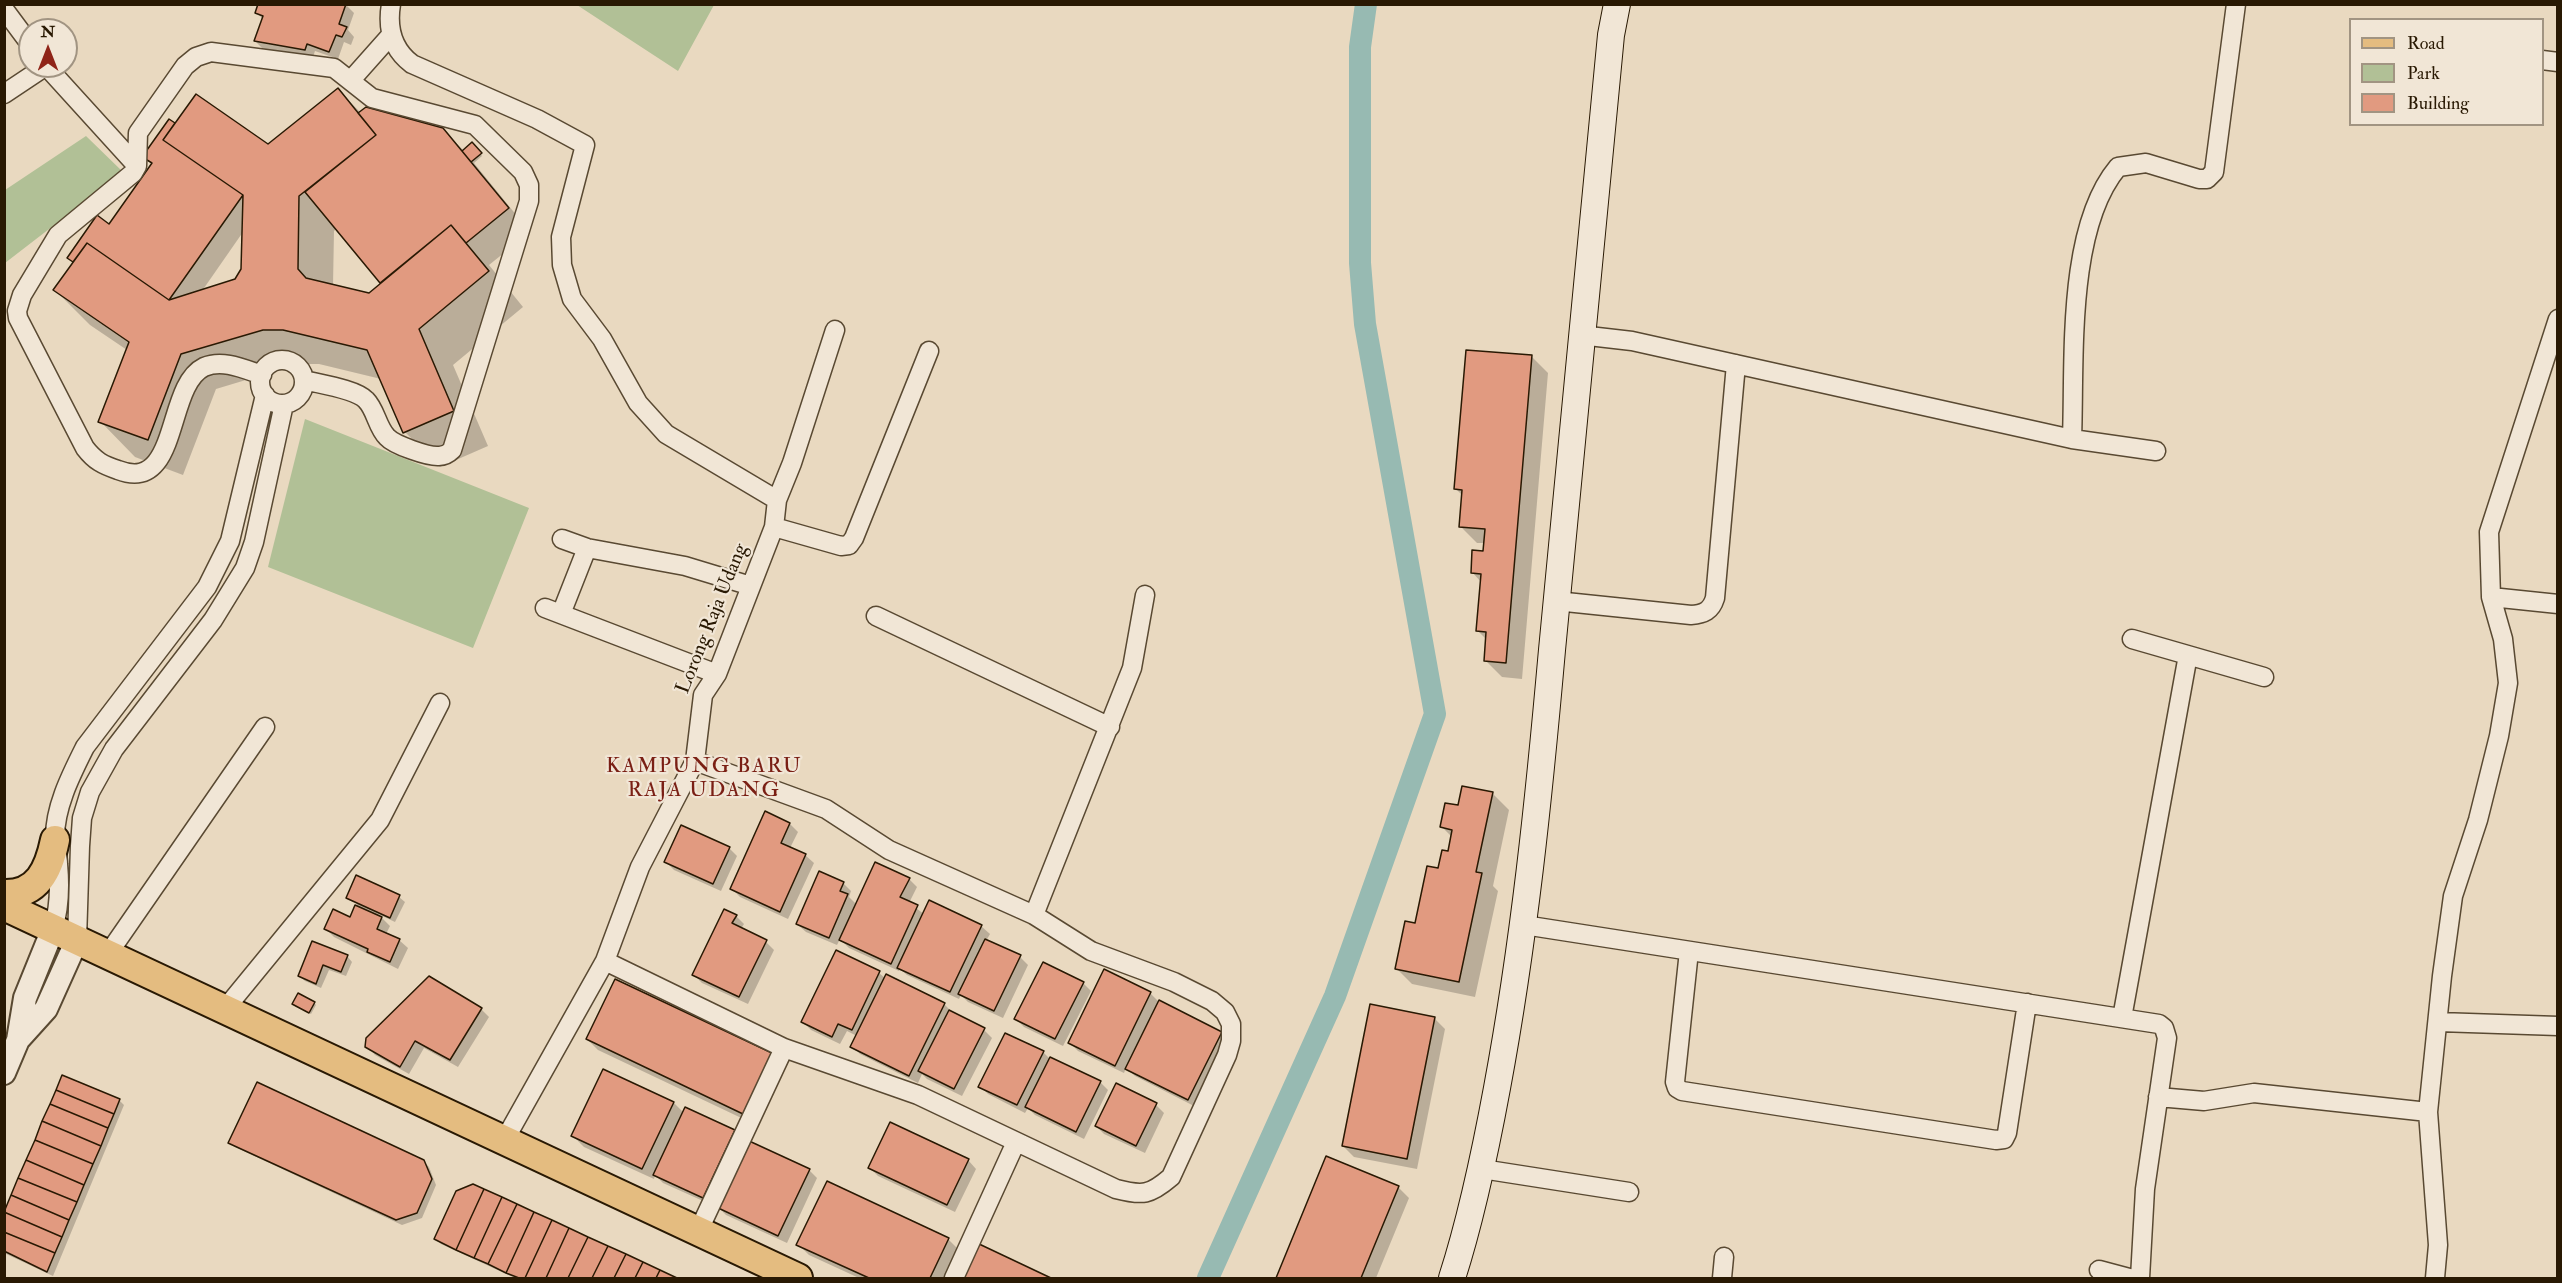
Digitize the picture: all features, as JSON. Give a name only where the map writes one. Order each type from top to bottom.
[{"type":"main road","points":[[1452,1278],[1467,1232],[1482,1169],[1509,1024],[1524,925],[1538,815],[1580,335],[1611,35],[1617,4]]},
{"type":"main road","points":[[4,894],[23,893],[43,875],[48,867],[54,840]]},
{"type":"main road","points":[[4,906],[698,1232],[782,1275]]},
{"type":"street","points":[[391,4],[391,35],[401,55],[412,64],[537,119],[585,145],[561,237],[562,265],[572,299],[602,339],[638,403],[666,434],[777,500]]},
{"type":"street","points":[[2072,439],[2078,283],[2087,229],[2107,180],[2118,167],[2146,163],[2199,179],[2207,179],[2214,172],[2236,4]]},
{"type":"street","points":[[4,9],[18,28]]},
{"type":"street","points":[[351,81],[391,35]]},
{"type":"street","points":[[262,375],[228,365],[215,364],[203,368],[187,388],[160,458],[146,472],[136,474],[99,464],[85,448],[18,318],[17,311],[22,295],[58,235],[133,173],[137,166],[138,133],[185,66],[196,57],[211,52],[334,68],[372,98],[470,122],[481,128],[523,172],[530,193],[455,444],[446,455],[432,456],[396,444],[388,438],[366,400],[356,394],[304,380]]},
{"type":"street","points":[[4,94],[29,78]]},
{"type":"street","points":[[58,78],[137,166]]},
{"type":"street","points":[[2435,1278],[2438,1245],[2428,1112],[2442,976],[2454,896],[2486,788],[2499,736],[2508,683],[2503,639],[2491,597],[2489,532],[2554,346],[2558,319]]},
{"type":"street","name":"Lorong Raja Udang","points":[[504,1141],[605,961],[640,867],[695,761],[703,695],[717,674],[774,527],[777,500],[792,463],[835,330]]},
{"type":"street","points":[[1580,335],[1632,341],[2072,439],[2156,451]]},
{"type":"street","points":[[774,527],[841,546],[849,545],[854,538],[928,351]]},
{"type":"street","points":[[286,361],[298,368],[304,380],[301,394],[291,403],[284,404],[270,400],[265,395],[260,382],[262,375],[272,364],[286,361]]},
{"type":"street","points":[[1556,601],[1691,615],[1701,615],[1710,610],[1715,598],[1736,364]]},
{"type":"street","points":[[65,934],[59,905],[58,862],[54,840],[59,812],[70,776],[85,747],[207,587],[220,562],[230,541],[265,395]]},
{"type":"street","points":[[6,1064],[18,1040],[25,999],[65,934],[80,846],[82,818],[90,792],[114,749],[213,620],[245,568],[254,542],[284,404]]},
{"type":"street","points":[[562,540],[587,548],[686,566],[751,586]]},
{"type":"street","points":[[587,548],[553,611],[717,674]]},
{"type":"street","points":[[1034,915],[1132,668],[1145,595]]},
{"type":"street","points":[[2491,597],[2558,604]]},
{"type":"street","points":[[876,616],[1110,727]]},
{"type":"street","points":[[2132,639],[2264,677]]},
{"type":"street","points":[[2122,1018],[2188,655]]},
{"type":"street","points":[[225,1010],[380,820],[440,703]]},
{"type":"street","points":[[108,954],[265,727]]},
{"type":"street","points":[[605,961],[784,1048],[918,1095],[1116,1189],[1146,1194],[1171,1177],[1231,1041],[1231,1024],[1225,1012],[1212,1000],[1174,982],[1091,951],[1034,915],[889,849],[826,809],[695,761]]},
{"type":"street","points":[[1524,925],[2159,1024],[2167,1033],[2145,1189],[2140,1278]]},
{"type":"street","points":[[1689,951],[1675,1082],[1677,1088],[1682,1091],[1799,1111],[1996,1140],[2004,1138],[2007,1133],[2027,1003]]},
{"type":"street","points":[[2439,1022],[2558,1026]]},
{"type":"street","points":[[698,1232],[784,1048]]},
{"type":"street","points":[[2158,1097],[2204,1101],[2254,1093],[2428,1112]]},
{"type":"street","points":[[954,1278],[1016,1142]]},
{"type":"street","points":[[1482,1169],[1629,1191]]},
{"type":"street","points":[[1722,1278],[1724,1257]]},
{"type":"street","points":[[2099,1270],[2129,1278]]},
{"type":"green space","points":[[577,5],[714,5],[678,71]]},
{"type":"green space","points":[[86,136],[123,172],[5,263],[5,190]]},
{"type":"green space","points":[[305,419],[529,508],[473,648],[268,567]]},
{"type":"building","points":[[258,4],[346,4],[339,24],[347,27],[342,37],[336,35],[329,52],[307,44],[305,50],[254,41],[263,16],[255,13]]},
{"type":"building","points":[[338,88],[376,135],[299,196],[298,269],[306,278],[369,293],[451,225],[489,271],[419,329],[454,411],[403,433],[367,350],[283,330],[263,330],[181,354],[148,440],[98,422],[129,342],[53,290],[87,243],[169,300],[235,279],[241,269],[243,195],[163,140],[196,94],[268,144]]},
{"type":"building","points":[[366,107],[443,128],[509,208],[466,243],[451,225],[380,283],[305,192],[376,135],[358,113]]},
{"type":"building","points":[[169,119],[175,123],[163,140],[243,195],[169,300],[87,243],[73,262],[67,258],[97,215],[109,224],[152,163],[142,157]]},
{"type":"building","points":[[472,142],[482,153],[471,162],[462,151]]},
{"type":"building","points":[[1466,350],[1532,355],[1506,663],[1484,661],[1486,632],[1476,631],[1481,574],[1471,573],[1472,550],[1483,551],[1485,529],[1459,527],[1462,490],[1454,489]]},
{"type":"building","points":[[1462,786],[1493,792],[1476,872],[1482,873],[1459,982],[1395,969],[1405,921],[1415,923],[1427,866],[1438,868],[1442,850],[1448,851],[1452,830],[1440,827],[1445,803],[1458,805]]},
{"type":"building","points":[[765,811],[790,823],[781,843],[806,854],[780,912],[730,889]]},
{"type":"building","points":[[681,825],[730,847],[713,884],[664,862]]},
{"type":"building","points":[[875,862],[910,878],[900,897],[918,905],[891,964],[839,940]]},
{"type":"building","points":[[819,871],[844,882],[840,891],[848,894],[829,938],[796,924]]},
{"type":"building","points":[[356,875],[400,895],[390,918],[346,898]]},
{"type":"building","points":[[929,900],[982,925],[950,992],[897,968]]},
{"type":"building","points":[[355,905],[382,917],[377,929],[400,939],[390,962],[324,929],[333,909],[350,917]]},
{"type":"building","points":[[724,909],[737,915],[732,923],[767,940],[739,997],[692,975]]},
{"type":"building","points":[[985,939],[1021,955],[994,1011],[958,994]]},
{"type":"building","points":[[312,941],[348,955],[341,972],[323,965],[316,984],[298,976]]},
{"type":"building","points":[[836,950],[880,971],[852,1030],[838,1024],[832,1037],[801,1022]]},
{"type":"building","points":[[1043,962],[1084,982],[1055,1039],[1014,1019]]},
{"type":"building","points":[[1104,969],[1151,992],[1115,1066],[1068,1043]]},
{"type":"building","points":[[886,974],[945,1003],[909,1076],[850,1047]]},
{"type":"building","points":[[429,976],[482,1008],[450,1060],[415,1041],[400,1067],[365,1047],[366,1038]]},
{"type":"building","points":[[615,979],[772,1053],[743,1114],[586,1039]]},
{"type":"building","points":[[298,993],[315,1002],[309,1013],[292,1004]]},
{"type":"building","points":[[1159,1000],[1222,1032],[1188,1100],[1125,1069]]},
{"type":"building","points":[[1370,1004],[1435,1017],[1407,1159],[1342,1146]]},
{"type":"building","points":[[949,1010],[985,1028],[954,1089],[918,1071]]},
{"type":"building","points":[[1005,1033],[1044,1051],[1017,1105],[978,1087]]},
{"type":"building","points":[[1050,1057],[1101,1081],[1076,1132],[1025,1107]]},
{"type":"building","points":[[603,1069],[674,1102],[642,1169],[571,1136]]},
{"type":"building","points":[[62,1075],[120,1099],[114,1114],[56,1090]]},
{"type":"building","points":[[257,1082],[424,1160],[432,1179],[417,1213],[396,1220],[228,1143]]},
{"type":"building","points":[[1116,1083],[1157,1103],[1136,1146],[1095,1126]]},
{"type":"building","points":[[56,1090],[114,1114],[108,1128],[50,1104]]},
{"type":"building","points":[[50,1104],[108,1128],[101,1146],[42,1121]]},
{"type":"building","points":[[685,1107],[735,1130],[703,1198],[653,1175]]},
{"type":"building","points":[[42,1121],[101,1146],[93,1164],[35,1140]]},
{"type":"building","points":[[890,1122],[969,1159],[947,1205],[868,1168]]},
{"type":"building","points":[[35,1140],[93,1164],[84,1185],[26,1160]]},
{"type":"building","points":[[747,1140],[810,1169],[778,1236],[716,1207]]},
{"type":"building","points":[[1326,1156],[1399,1186],[1361,1278],[1276,1278]]},
{"type":"building","points":[[26,1160],[84,1185],[77,1202],[18,1178]]},
{"type":"building","points":[[18,1178],[77,1202],[69,1220],[11,1195]]},
{"type":"building","points":[[827,1181],[949,1238],[930,1278],[869,1278],[796,1245]]},
{"type":"building","points":[[473,1184],[484,1189],[456,1250],[434,1239],[456,1191]]},
{"type":"building","points":[[484,1189],[502,1197],[474,1258],[456,1250]]},
{"type":"building","points":[[11,1195],[69,1220],[62,1237],[4,1212]]},
{"type":"building","points":[[502,1197],[517,1204],[488,1264],[474,1258]]},
{"type":"building","points":[[517,1204],[534,1212],[506,1273],[488,1264]]},
{"type":"building","points":[[4,1212],[62,1237],[55,1253],[4,1232]]},
{"type":"building","points":[[534,1212],[552,1220],[525,1278],[519,1278],[506,1273]]},
{"type":"building","points":[[552,1220],[569,1228],[546,1278],[525,1278]]},
{"type":"building","points":[[569,1228],[588,1237],[568,1278],[546,1278]]},
{"type":"building","points":[[4,1232],[55,1253],[47,1272],[4,1251]]},
{"type":"building","points":[[588,1237],[608,1246],[592,1278],[568,1278]]},
{"type":"building","points":[[977,1243],[1051,1278],[960,1278]]},
{"type":"building","points":[[608,1246],[626,1254],[614,1278],[592,1278]]},
{"type":"building","points":[[626,1254],[643,1262],[635,1278],[614,1278]]},
{"type":"building","points":[[643,1262],[660,1270],[656,1278],[635,1278]]},
{"type":"building","points":[[660,1270],[677,1278],[656,1278]]},
{"type":"waterway","points":[[1208,1278],[1335,996],[1435,714],[1365,324],[1360,263],[1360,47],[1366,4]]},
{"type":"district","name":"KAMPUNG BARU RAJA UDANG","points":[[704,779]]}]
